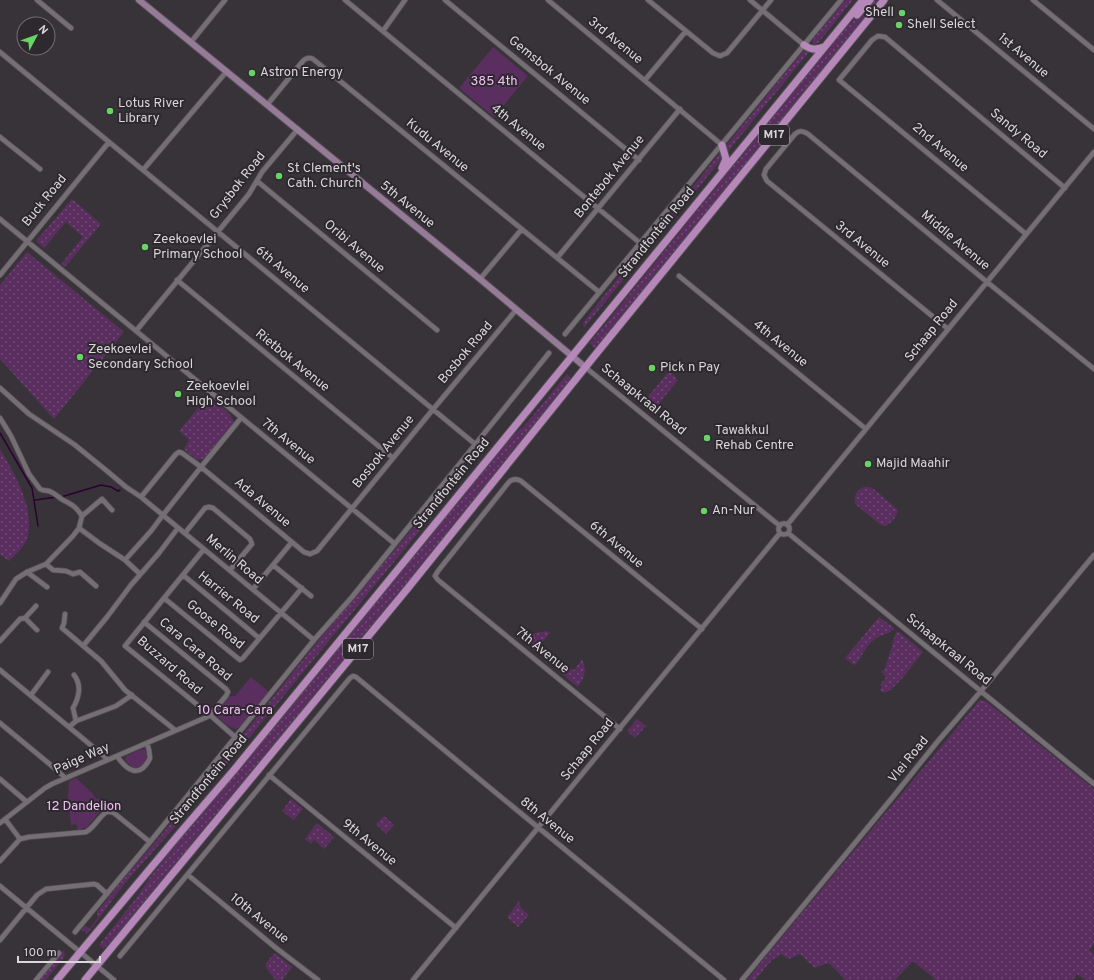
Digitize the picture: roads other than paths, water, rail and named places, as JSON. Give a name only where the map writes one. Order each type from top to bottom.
[{"type":"main road","name":"5th Avenue","points":[[140,0],[585,367]]},
{"type":"main road","name":"Strandfontein Road","points":[[57,980],[180,832],[234,770],[863,0]]},
{"type":"main road","points":[[830,40],[870,0]]},
{"type":"main road","name":"M17","points":[[85,980],[408,588],[585,367],[884,0]]},
{"type":"main road","points":[[804,45],[813,50],[824,47]]},
{"type":"main road","points":[[717,179],[726,159],[722,145]]},
{"type":"street","points":[[37,0],[71,28]]},
{"type":"street","points":[[190,42],[225,0]]},
{"type":"street","name":"4th Avenue","points":[[344,0],[640,243]]},
{"type":"street","points":[[383,31],[405,0]]},
{"type":"street","name":"Gemsbok Avenue","points":[[444,0],[639,160]]},
{"type":"street","name":"3rd Avenue","points":[[548,0],[722,145]]},
{"type":"street","points":[[648,0],[713,54],[717,55],[724,55],[730,49],[771,0]]},
{"type":"street","points":[[750,0],[804,45]]},
{"type":"street","name":"Strandfontein Road","points":[[565,334],[841,0]]},
{"type":"street","name":"1st Avenue","points":[[938,0],[1094,129]]},
{"type":"street","points":[[1033,0],[1094,50]]},
{"type":"street","points":[[645,80],[686,31]]},
{"type":"street","name":"Sandy Road","points":[[839,80],[872,40],[878,36],[883,36],[1064,188]]},
{"type":"street","name":"6th Avenue","points":[[0,52],[475,444]]},
{"type":"street","name":"Kudu Avenue","points":[[267,105],[303,61],[306,58],[313,59],[599,292]]},
{"type":"street","points":[[143,170],[227,71]]},
{"type":"street","name":"2nd Avenue","points":[[839,80],[1026,234]]},
{"type":"street","name":"Bontebok Avenue","points":[[557,258],[680,109]]},
{"type":"street","name":"Grysbok Road","points":[[136,331],[249,194],[262,172],[298,129]]},
{"type":"street","name":"Middle Avenue","points":[[764,175],[769,165],[798,131],[808,134],[1094,369]]},
{"type":"street","points":[[0,137],[40,169]]},
{"type":"street","name":"Buck Road","points":[[0,275],[109,142]]},
{"type":"street","name":"Schaap Road","points":[[787,525],[1094,152]]},
{"type":"street","name":"3rd Avenue","points":[[764,175],[770,184],[948,329]]},
{"type":"street","name":"Oribi Avenue","points":[[257,181],[437,330]]},
{"type":"street","name":"7th Avenue","points":[[0,219],[395,544]]},
{"type":"street","points":[[480,279],[521,230]]},
{"type":"street","name":"4th Avenue","points":[[679,276],[866,429]]},
{"type":"street","name":"Rietbok Avenue","points":[[177,280],[393,458]]},
{"type":"street","name":"Bosbok Road","points":[[433,409],[516,310]]},
{"type":"street","name":"Strandfontein Road","points":[[75,932],[314,640],[352,597],[550,353]]},
{"type":"street","name":"Schaapkraal Road","points":[[585,367],[780,526]]},
{"type":"street","name":"Merlin Road","points":[[0,388],[28,414],[75,445],[108,471],[126,488],[141,497],[314,640]]},
{"type":"street","name":"Bosbok Avenue","points":[[352,509],[433,409]]},
{"type":"street","points":[[0,418],[14,441],[29,474],[40,489],[42,491],[51,492],[69,502],[82,516]]},
{"type":"street","points":[[125,560],[151,532],[162,515],[242,418]]},
{"type":"street","name":"Ada Avenue","points":[[141,497],[176,454],[182,453],[304,552],[310,554],[317,551],[352,509]]},
{"type":"street","name":"6th Avenue","points":[[515,479],[521,481],[702,629]]},
{"type":"street","name":"7th Avenue","points":[[515,479],[509,482],[435,576],[620,729]]},
{"type":"street","points":[[0,603],[16,579],[27,572],[46,564],[79,528],[82,516],[101,499],[112,510]]},
{"type":"street","points":[[185,533],[205,508],[209,507],[213,508],[231,522],[252,541],[252,544],[230,570]]},
{"type":"street","points":[[783,524],[787,525],[789,531],[788,533],[780,533],[778,529],[780,526],[783,524]]},
{"type":"street","points":[[79,528],[99,544],[125,560],[140,574]]},
{"type":"street","points":[[83,646],[178,528]]},
{"type":"street","name":"Schaap Road","points":[[413,980],[780,533]]},
{"type":"street","name":"Schaapkraal Road","points":[[788,533],[1094,784]]},
{"type":"street","points":[[253,589],[292,542]]},
{"type":"street","name":"Buzzard Road","points":[[204,549],[125,646],[235,737]]},
{"type":"street","name":"Vlei Road","points":[[742,980],[938,741],[1094,555]]},
{"type":"street","points":[[46,564],[53,570],[66,571],[73,574],[80,572],[96,586]]},
{"type":"street","points":[[273,565],[311,596]]},
{"type":"street","points":[[27,572],[47,587]]},
{"type":"street","name":"Harrier Road","points":[[183,575],[260,638]]},
{"type":"street","name":"Goose Road","points":[[164,598],[240,660],[302,588]]},
{"type":"street","points":[[0,641],[20,619],[25,618],[36,606]]},
{"type":"street","points":[[65,614],[64,623],[60,629],[101,661],[125,690],[175,730]]},
{"type":"street","points":[[25,618],[37,630]]},
{"type":"street","name":"Cara Cara Road","points":[[144,622],[226,689],[228,692],[226,696],[210,715]]},
{"type":"street","points":[[0,670],[70,727],[107,760]]},
{"type":"street","points":[[30,695],[48,672]]},
{"type":"street","points":[[74,675],[79,687],[78,700],[73,708],[76,721]]},
{"type":"street","name":"8th Avenue","points":[[269,775],[350,678],[353,676],[356,677],[724,980]]},
{"type":"street","points":[[70,727],[76,721],[116,706],[132,695]]},
{"type":"street","name":"Paige Way","points":[[0,823],[46,788],[65,778],[210,715]]},
{"type":"street","points":[[0,723],[65,778]]},
{"type":"street","points":[[117,756],[129,769],[135,772],[139,771],[150,758],[147,743]]},
{"type":"street","points":[[120,956],[269,775]]},
{"type":"street","name":"9th Avenue","points":[[269,775],[456,928]]},
{"type":"street","points":[[0,779],[27,802]]},
{"type":"street","points":[[0,861],[20,839],[35,836],[86,832],[101,816],[108,811],[114,813],[150,842]]},
{"type":"street","points":[[4,819],[20,839]]},
{"type":"street","name":"10th Avenue","points":[[188,875],[276,948],[318,980]]},
{"type":"street","points":[[0,940],[42,891],[51,888],[94,884],[107,894]]},
{"type":"street","points":[[0,886],[114,980]]},
{"type":"street","points":[[36,980],[59,954]]},
{"type":"waterway","points":[[0,433],[32,488],[38,526]]},
{"type":"waterway","points":[[61,497],[101,485],[111,487],[118,491],[120,490]]},
{"type":"waterway","points":[[35,500],[57,497]]},
{"type":"place","name":"Shell","points":[[902,13]]},
{"type":"place","name":"Shell Select","points":[[899,25]]},
{"type":"place","name":"Astron Energy","points":[[252,73]]},
{"type":"place","name":"Lotus River Library","points":[[110,111]]},
{"type":"place","name":"St Clement's Cath. Church","points":[[279,176]]},
{"type":"place","name":"Zeekoevlei Primary School","points":[[145,247]]},
{"type":"place","name":"Zeekoevlei Secondary School","points":[[80,357]]},
{"type":"place","name":"Pick n Pay","points":[[652,368]]},
{"type":"place","name":"Zeekoevlei High School","points":[[178,394]]},
{"type":"place","name":"Tawakkul Rehab Centre","points":[[707,438]]},
{"type":"place","name":"Majid Maahir","points":[[868,464]]},
{"type":"place","name":"An-Nur","points":[[704,511]]},
{"type":"park label","name":"385 4th","points":[[494,82]]},
{"type":"park label","name":"10 Cara-Cara","points":[[235,711]]},
{"type":"park label","name":"12 Dandelion","points":[[84,807]]}]
